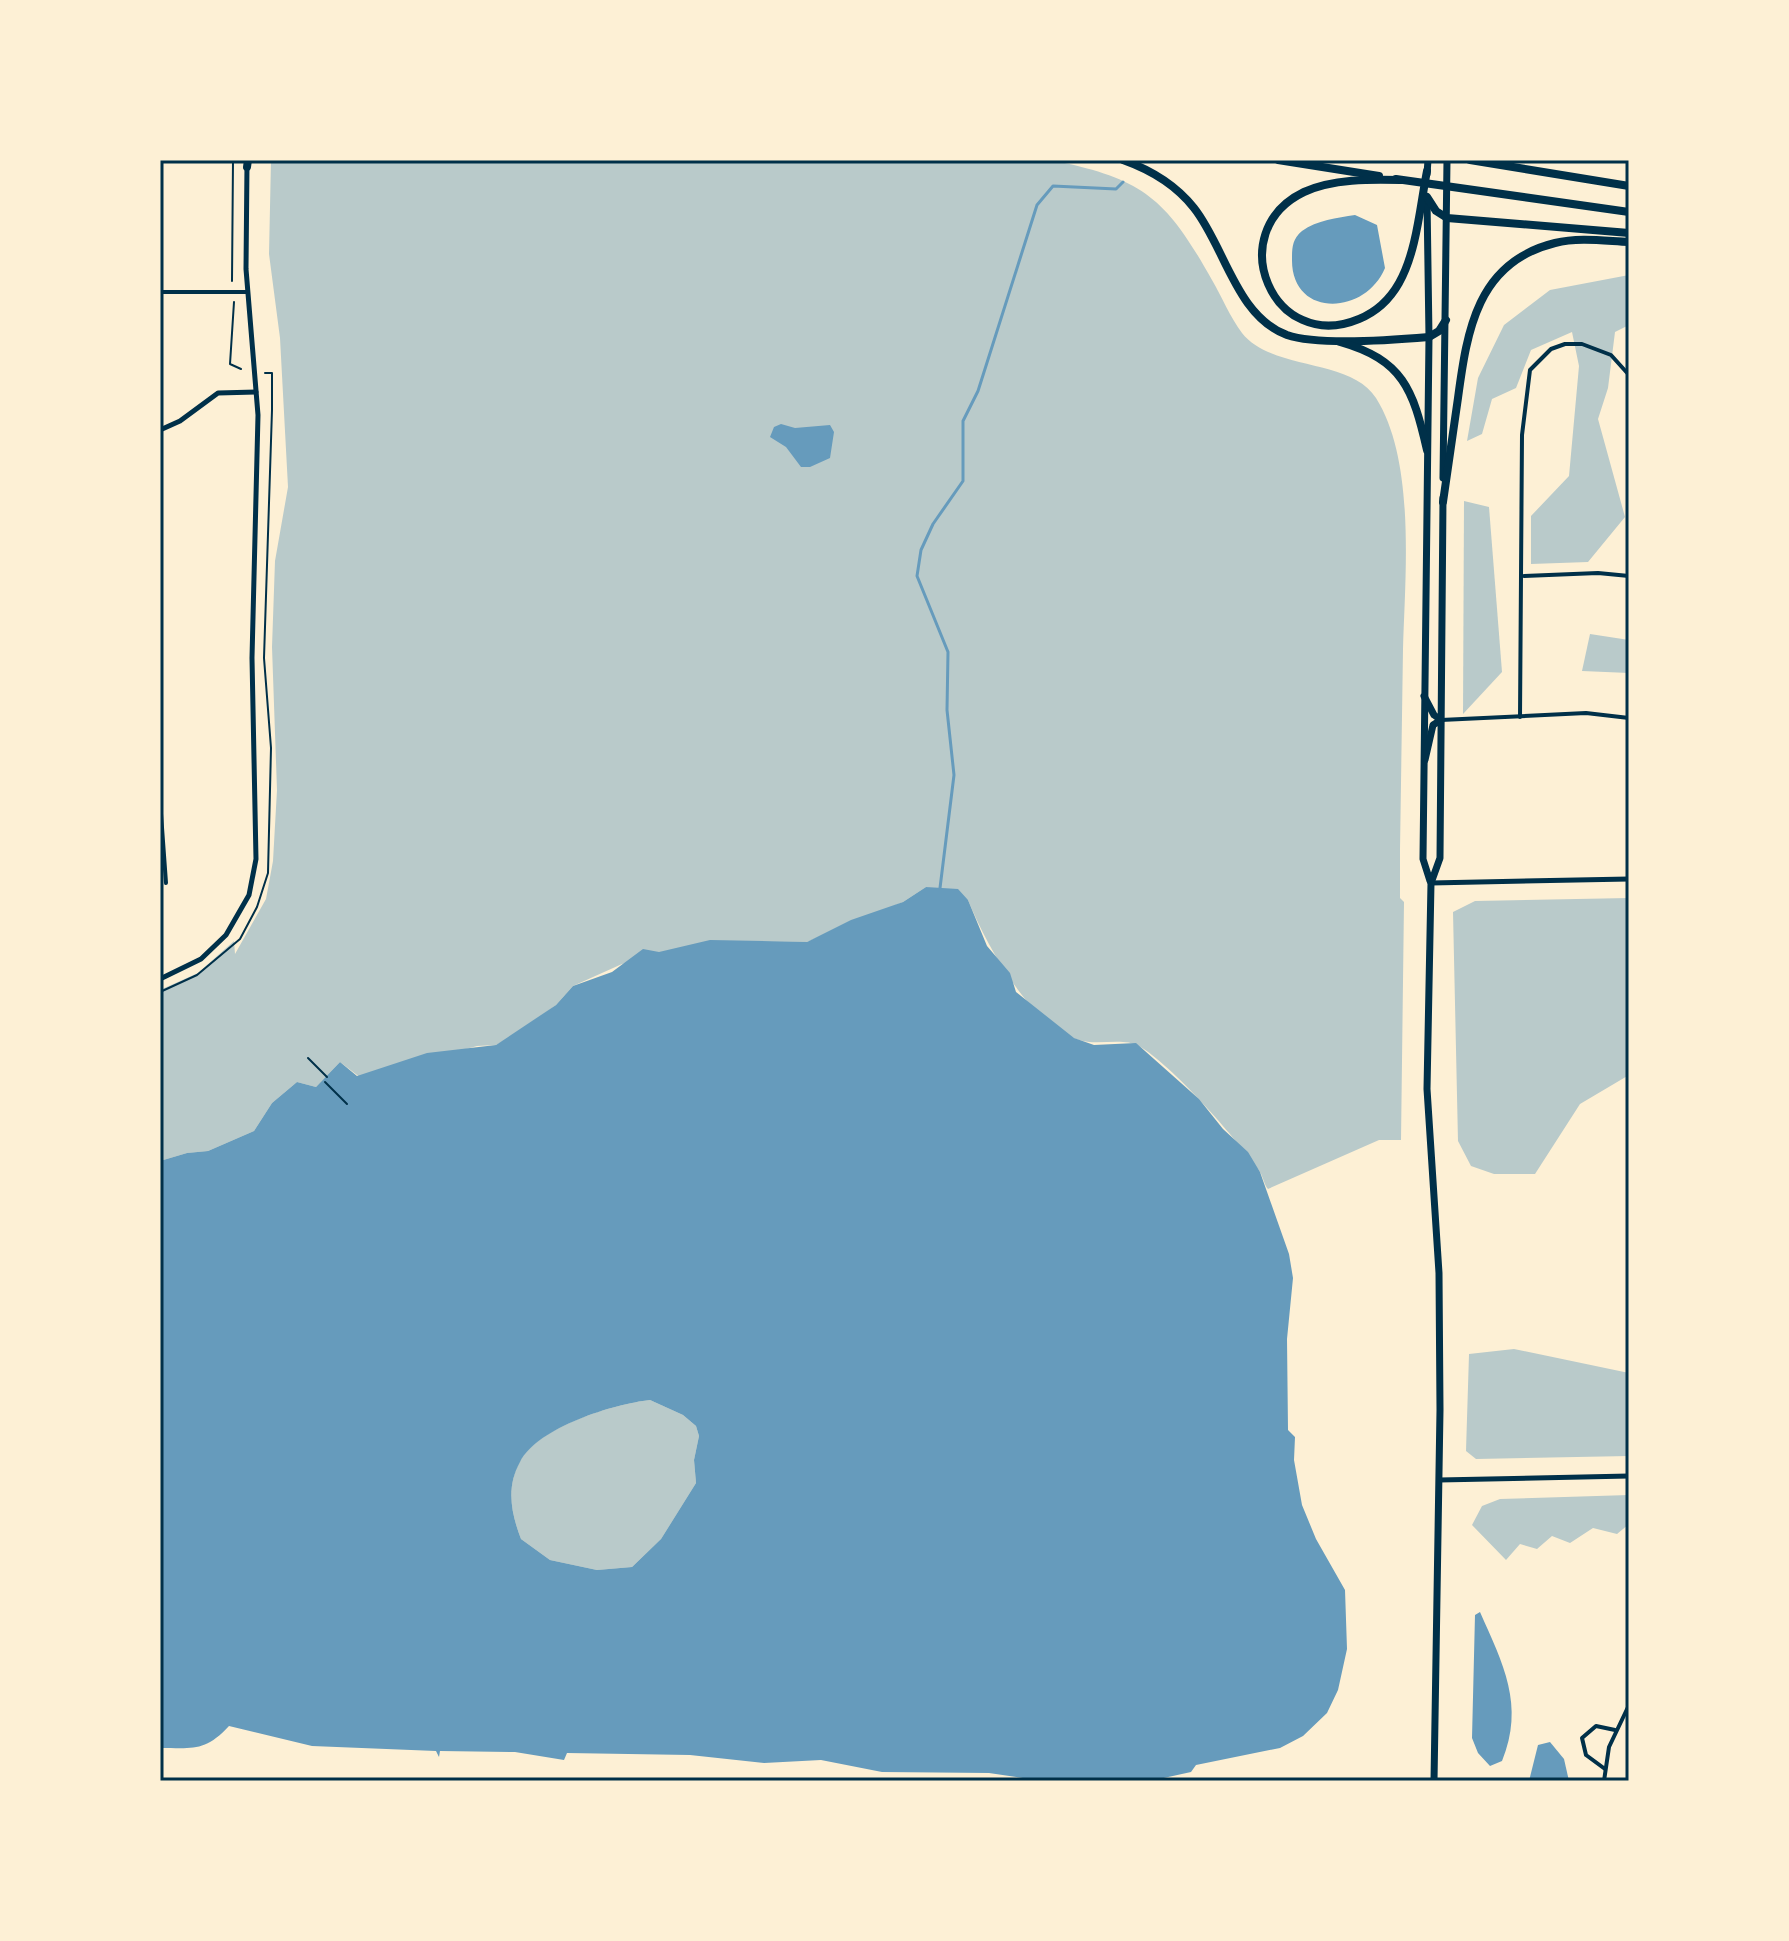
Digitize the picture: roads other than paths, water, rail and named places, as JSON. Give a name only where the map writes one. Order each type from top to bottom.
[{"type":"highway","points":[[1123,160],[1157,175],[1193,207],[1238,287],[1262,319],[1287,334],[1323,339],[1376,355],[1399,374],[1416,410],[1427,450]]},
{"type":"highway","points":[[1278,160],[1629,212]]},
{"type":"highway","points":[[1470,160],[1629,186]]},
{"type":"highway","points":[[1401,180],[1324,186],[1303,193],[1280,209],[1266,232],[1261,260],[1269,289],[1286,310],[1310,323],[1338,325],[1363,317],[1381,305],[1404,273],[1427,171]]},
{"type":"highway","points":[[1427,197],[1436,211],[1447,218],[1629,233]]},
{"type":"highway","points":[[1443,502],[1468,332],[1489,286],[1510,265],[1546,246],[1572,240],[1629,242]]},
{"type":"highway","points":[[1323,339],[1429,337],[1439,331],[1446,320]]},
{"type":"main road","points":[[1428,160],[1423,859],[1431,883]]},
{"type":"main road","points":[[1434,1781],[1439,1273],[1427,1119],[1431,883],[1440,858],[1447,160]]},
{"type":"main road","points":[[1423,695],[1434,715],[1441,720]]},
{"type":"main road","points":[[1423,766],[1433,725],[1441,720]]},
{"type":"street","points":[[160,979],[186,968],[220,941],[243,908],[254,872],[252,658],[256,392],[247,292],[248,162]]},
{"type":"street","points":[[160,292],[247,292]]},
{"type":"street","points":[[1520,717],[1522,435],[1530,370],[1538,360],[1565,344],[1599,348],[1623,365],[1629,375]]},
{"type":"street","points":[[160,430],[180,421],[218,393],[256,392]]},
{"type":"street","points":[[1522,576],[1598,573],[1629,576]]},
{"type":"street","points":[[1441,720],[1586,713],[1629,718]]},
{"type":"street","points":[[160,800],[166,883]]},
{"type":"street","points":[[1431,883],[1629,879]]},
{"type":"street","points":[[1439,1480],[1629,1476]]},
{"type":"street","points":[[1604,1781],[1615,1730],[1629,1705]]},
{"type":"street","points":[[1605,1769],[1586,1755],[1582,1738],[1596,1726],[1615,1730]]},
{"type":"lane","points":[[308,1058],[327,1077]]},
{"type":"water","points":[[1355,215],[1377,225],[1385,268],[1375,284],[1347,302],[1331,304],[1316,300],[1303,292],[1295,278],[1292,259],[1294,241],[1302,231],[1314,224]]},
{"type":"water","points":[[781,424],[795,428],[830,425],[834,432],[830,458],[810,467],[801,467],[786,447],[770,437],[774,427]]},
{"type":"water","points":[[926,887],[958,889],[968,900],[987,946],[1010,973],[1016,992],[1074,1038],[1094,1045],[1136,1043],[1199,1099],[1223,1129],[1248,1152],[1260,1172],[1289,1254],[1293,1278],[1287,1339],[1288,1430],[1295,1437],[1294,1460],[1302,1505],[1316,1539],[1345,1590],[1347,1649],[1338,1690],[1327,1713],[1303,1736],[1280,1748],[1196,1765],[1191,1772],[1150,1781],[1043,1781],[989,1773],[882,1772],[821,1760],[764,1763],[690,1755],[567,1753],[564,1760],[515,1752],[440,1751],[439,1757],[436,1751],[312,1746],[229,1726],[213,1740],[198,1747],[160,1748],[160,1161],[208,1151],[254,1131],[272,1103],[297,1082],[316,1087],[340,1062],[357,1076],[427,1053],[496,1045],[556,1005],[573,986],[612,972],[643,949],[659,952],[710,940],[807,942],[851,920],[903,902]],"holes":[[[650,1400],[683,1415],[696,1426],[699,1436],[694,1460],[696,1483],[661,1539],[632,1567],[597,1570],[550,1560],[521,1539],[513,1510],[513,1481],[529,1449],[543,1438],[578,1419],[635,1402]]]},
{"type":"water","points":[[1480,1612],[1503,1667],[1511,1703],[1509,1741],[1502,1761],[1490,1766],[1478,1753],[1472,1738],[1475,1615]]},
{"type":"water","points":[[1550,1742],[1564,1759],[1569,1781],[1529,1781],[1538,1745]]},
{"type":"waterway","points":[[940,888],[954,775],[947,710],[948,652],[917,576],[921,550],[933,524],[963,481],[963,421],[978,391],[1037,205],[1053,186],[1116,189],[1123,182]]}]
